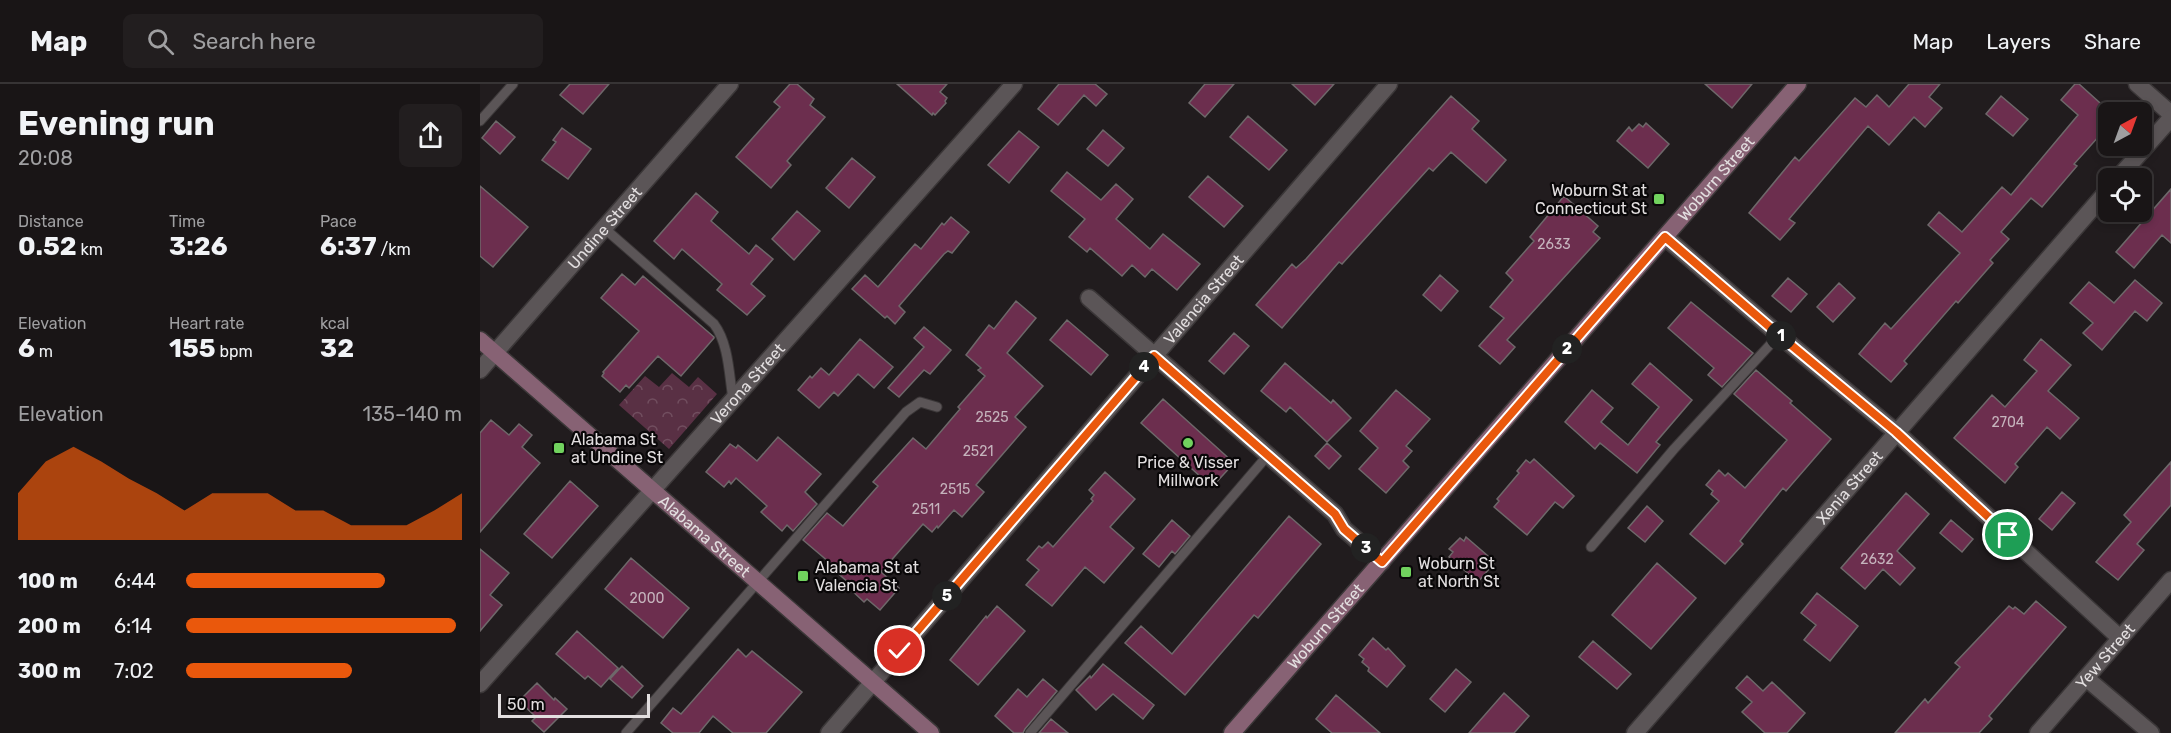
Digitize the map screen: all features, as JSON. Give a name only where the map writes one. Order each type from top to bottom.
[{"type":"main road","name":"Woburn Street","points":[[1232,733],[1798,84]]},
{"type":"main road","name":"Alabama Street","points":[[480,340],[931,733]]},
{"type":"street","name":"Undine Street","points":[[480,370],[730,84]]},
{"type":"street","name":"Verona Street","points":[[480,684],[1014,84]]},
{"type":"street","name":"Valencia Street","points":[[829,733],[1389,84]]},
{"type":"street","points":[[2127,168],[2171,116],[2137,84]]},
{"type":"street","name":"Xenia Street","points":[[1635,733],[2098,202]]},
{"type":"street","points":[[1665,237],[1896,432],[2120,638]]},
{"type":"street","points":[[1089,298],[1335,514],[1344,529],[1382,562]]},
{"type":"street","name":"Yew Street","points":[[2038,733],[2171,580]]},
{"type":"street","points":[[2086,678],[2151,733]]},
{"type":"lane","points":[[480,121],[513,84]]},
{"type":"lane","points":[[604,228],[714,324],[724,344],[733,399]]},
{"type":"lane","points":[[1591,547],[1674,449],[1779,335]]},
{"type":"lane","points":[[626,733],[906,412],[920,402],[938,407]]},
{"type":"lane","points":[[1030,733],[1268,456]]},
{"type":"green space","points":[[672,373],[689,387],[698,377],[717,394],[669,449],[619,405],[645,376],[659,387]]},
{"type":"building","points":[[570,84],[609,84],[583,114],[560,95]]},
{"type":"building","points":[[790,84],[797,84],[814,99],[810,105],[825,117],[787,161],[791,165],[771,188],[736,157],[780,107],[774,102]]},
{"type":"building","points":[[897,84],[947,84],[940,92],[947,98],[946,103],[935,115],[933,113],[932,115]]},
{"type":"building","points":[[1059,84],[1095,84],[1107,94],[1096,106],[1084,95],[1058,125],[1038,109]]},
{"type":"building","points":[[1205,84],[1234,84],[1205,117],[1189,103]]},
{"type":"building","points":[[1292,84],[1334,84],[1315,105]]},
{"type":"building","points":[[1705,84],[1752,84],[1732,108]]},
{"type":"building","points":[[1909,84],[1940,84],[1929,97],[1942,108],[1925,127],[1914,117],[1889,145],[1868,126],[1789,219],[1795,223],[1780,240],[1749,213],[1795,157],[1799,161],[1855,98],[1866,107],[1877,95],[1889,107]]},
{"type":"building","points":[[2075,84],[2079,84],[2099,102],[2098,137],[2074,164],[2077,166],[2042,207],[2031,198],[2001,232],[2009,239],[1990,260],[1993,263],[1958,303],[1956,301],[1904,361],[1907,364],[1891,382],[1859,354],[1885,323],[1891,329],[1960,253],[1928,225],[1939,212],[1962,232],[2002,187],[2011,195],[2078,115],[2061,100]]},
{"type":"building","points":[[1451,96],[1479,121],[1472,129],[1506,160],[1486,183],[1451,152],[1433,171],[1429,168],[1342,264],[1339,262],[1282,328],[1256,305],[1292,264],[1296,268],[1306,259]]},
{"type":"building","points":[[2001,96],[2028,119],[2013,136],[1986,114]]},
{"type":"building","points":[[1248,116],[1287,150],[1269,170],[1230,137]]},
{"type":"building","points":[[496,121],[515,137],[500,154],[482,138]]},
{"type":"building","points":[[1646,123],[1669,144],[1648,168],[1617,141],[1629,127],[1632,131],[1639,124],[1643,127]]},
{"type":"building","points":[[562,128],[591,149],[568,179],[542,160],[556,142],[553,140]]},
{"type":"building","points":[[1103,130],[1124,148],[1108,166],[1087,149]]},
{"type":"building","points":[[1019,131],[1039,147],[1009,183],[988,165]]},
{"type":"building","points":[[852,158],[875,177],[849,208],[826,188]]},
{"type":"building","points":[[1067,172],[1101,200],[1116,184],[1133,199],[1116,219],[1150,249],[1163,234],[1200,264],[1177,290],[1152,269],[1145,277],[1132,265],[1122,276],[1090,248],[1087,252],[1069,237],[1085,219],[1051,191]]},
{"type":"building","points":[[1208,176],[1243,206],[1224,227],[1189,197]]},
{"type":"building","points":[[480,186],[528,227],[493,267],[480,256]]},
{"type":"building","points":[[2171,189],[2171,243],[2162,235],[2134,268],[2116,252],[2142,222],[2152,222],[2152,211]]},
{"type":"building","points":[[696,193],[718,212],[711,221],[749,254],[756,245],[773,259],[751,284],[765,296],[747,315],[717,290],[722,284],[682,249],[674,259],[654,241]]},
{"type":"building","points":[[1564,196],[1598,226],[1593,232],[1600,238],[1507,340],[1515,347],[1500,364],[1479,346],[1504,318],[1490,307],[1513,280],[1506,273],[1534,241],[1530,237]]},
{"type":"building","points":[[797,211],[820,231],[794,260],[772,239]]},
{"type":"building","points":[[951,217],[969,232],[952,253],[948,251],[944,254],[899,306],[905,312],[895,324],[852,289],[865,275],[878,287],[915,244],[921,249],[942,223],[944,225]]},
{"type":"building","points":[[622,274],[635,285],[643,276],[714,338],[681,376],[658,356],[629,388],[626,385],[620,392],[602,376],[603,372],[639,331],[601,298]]},
{"type":"building","points":[[1440,275],[1458,291],[1441,311],[1423,295]]},
{"type":"building","points":[[1788,278],[1807,294],[1791,312],[1772,296]]},
{"type":"building","points":[[2135,280],[2162,303],[2147,321],[2135,311],[2102,350],[2083,333],[2093,323],[2070,303],[2089,282],[2114,303]]},
{"type":"building","points":[[1839,283],[1855,298],[1833,322],[1817,307]]},
{"type":"building","points":[[1016,301],[1036,318],[1007,353],[1043,386],[1015,417],[1026,427],[976,485],[984,492],[962,517],[954,510],[932,532],[923,524],[881,572],[899,588],[880,610],[867,599],[864,602],[848,587],[850,584],[834,570],[836,568],[803,540],[827,513],[843,526],[878,486],[873,482],[913,438],[926,449],[985,376],[978,370],[981,368],[966,355],[989,325],[994,329]]},
{"type":"building","points":[[1691,302],[1753,353],[1722,387],[1708,375],[1714,368],[1668,328]]},
{"type":"building","points":[[1067,320],[1108,355],[1091,375],[1050,340]]},
{"type":"building","points":[[924,327],[951,350],[930,374],[924,370],[899,397],[888,388],[924,347],[914,338]]},
{"type":"building","points":[[1234,333],[1249,346],[1224,374],[1209,361]]},
{"type":"building","points":[[860,339],[893,367],[874,388],[858,374],[838,396],[834,392],[819,408],[798,390],[810,376],[812,378],[821,368],[829,375]]},
{"type":"building","points":[[2041,339],[2071,365],[2048,391],[2079,418],[2060,439],[2047,427],[2015,464],[2018,467],[2005,483],[1954,438],[1992,395],[2005,407],[2037,371],[2024,360]]},
{"type":"building","points":[[1285,363],[1331,403],[1333,400],[1351,418],[1327,442],[1290,407],[1286,412],[1261,391]]},
{"type":"building","points":[[1650,363],[1692,400],[1656,442],[1660,445],[1637,473],[1600,443],[1595,449],[1565,422],[1592,390],[1613,408],[1601,422],[1628,445],[1659,407],[1632,384]]},
{"type":"building","points":[[1756,370],[1831,439],[1786,491],[1783,488],[1740,541],[1743,544],[1725,564],[1690,534],[1719,501],[1706,485],[1719,470],[1725,476],[1728,473],[1745,488],[1787,440],[1734,394]]},
{"type":"building","points":[[1396,390],[1430,419],[1406,446],[1412,451],[1403,461],[1409,467],[1386,493],[1359,469],[1378,448],[1360,431]]},
{"type":"building","name":"Price & Visser Millwork","points":[[1163,399],[1234,463],[1212,487],[1141,423]]},
{"type":"building","points":[[491,420],[509,435],[519,424],[532,435],[522,447],[540,463],[480,532],[480,433]]},
{"type":"building","points":[[778,437],[821,474],[805,492],[817,504],[793,531],[787,525],[782,531],[761,512],[767,506],[736,478],[724,487],[706,472],[730,444],[736,448],[738,445],[757,461]]},
{"type":"building","points":[[1327,443],[1341,456],[1329,469],[1315,456]]},
{"type":"building","points":[[1534,459],[1574,496],[1563,508],[1555,502],[1527,535],[1494,507],[1499,501],[1497,499],[1519,473],[1517,471],[1526,460],[1530,463]]},
{"type":"building","points":[[2171,462],[2171,505],[2137,544],[2144,550],[2118,580],[2096,562],[2131,522],[2124,515]]},
{"type":"building","points":[[1105,472],[1135,499],[1110,527],[1134,548],[1104,583],[1085,567],[1052,606],[1026,585],[1039,570],[1027,560],[1039,546],[1042,548],[1048,542],[1053,547],[1093,501],[1091,499],[1094,495],[1089,490]]},
{"type":"building","points":[[570,481],[598,506],[552,558],[524,534]]},
{"type":"building","points":[[2062,492],[2075,503],[2052,530],[2039,519]]},
{"type":"building","points":[[1906,493],[1929,514],[1897,551],[1915,568],[1900,585],[1883,569],[1865,589],[1841,568]]},
{"type":"building","points":[[1647,506],[1663,521],[1645,542],[1628,528]]},
{"type":"building","points":[[1289,516],[1321,544],[1258,618],[1254,615],[1185,695],[1125,643],[1141,626],[1172,654]]},
{"type":"building","points":[[1172,520],[1190,536],[1175,554],[1172,551],[1159,567],[1143,554]]},
{"type":"building","points":[[1951,520],[1973,539],[1962,552],[1940,533]]},
{"type":"building","points":[[1466,537],[1495,562],[1478,582],[1449,557],[1453,552],[1449,549],[1460,538],[1464,541]]},
{"type":"building","points":[[480,549],[509,573],[490,595],[502,605],[480,631]]},
{"type":"building","points":[[631,558],[689,608],[663,638],[605,589]]},
{"type":"building","points":[[1657,563],[1696,598],[1651,649],[1612,615]]},
{"type":"building","points":[[1817,593],[1858,626],[1830,661],[1804,640],[1816,625],[1801,613]]},
{"type":"building","points":[[2036,601],[2066,627],[1989,716],[1992,719],[1979,733],[1895,733],[1925,699],[1928,703],[1960,667],[1955,663],[2009,606],[2013,609],[2015,607],[2024,614]]},
{"type":"building","points":[[997,606],[1025,631],[978,685],[950,660]]},
{"type":"building","points":[[577,631],[618,668],[601,687],[588,676],[585,679],[556,654]]},
{"type":"building","points":[[1373,638],[1386,650],[1388,648],[1405,666],[1387,687],[1368,671],[1369,668],[1362,662],[1364,659],[1359,655]]},
{"type":"building","points":[[1593,641],[1631,674],[1617,689],[1579,657]]},
{"type":"building","points":[[738,649],[746,657],[752,651],[802,692],[766,733],[733,733],[713,716],[699,733],[673,733],[661,723],[673,708],[681,714]]},
{"type":"building","points":[[1103,664],[1154,705],[1143,719],[1113,694],[1096,710],[1076,690]]},
{"type":"building","points":[[622,666],[643,686],[632,698],[610,679]]},
{"type":"building","points":[[1456,669],[1471,682],[1445,712],[1430,699]]},
{"type":"building","points":[[1747,676],[1763,691],[1772,682],[1805,713],[1787,733],[1765,733],[1742,712],[1752,702],[1736,688]]},
{"type":"building","points":[[1043,679],[1057,691],[1023,733],[1014,733],[995,716],[1018,689],[1027,697]]},
{"type":"building","points":[[537,683],[567,709],[544,732],[532,721],[536,717],[519,701]]},
{"type":"building","points":[[1504,693],[1529,716],[1514,733],[1469,733]]},
{"type":"building","points":[[1336,695],[1380,733],[1332,733],[1316,719]]},
{"type":"building","points":[[1051,719],[1068,733],[1039,733]]},
{"type":"place","name":"Woburn St at Connecticut St","points":[[1659,199]]},
{"type":"place","name":"Price & Visser Millwork","points":[[1188,443]]},
{"type":"place","name":"Alabama St at Undine St","points":[[559,448]]},
{"type":"place","name":"Woburn St at North St","points":[[1406,572]]},
{"type":"place","name":"Alabama St at Valencia St","points":[[803,576]]},
{"type":"route","points":[[900,651],[1154,356],[1335,514],[1344,529],[1382,562],[1665,237],[1896,432],[2008,535]]}]
